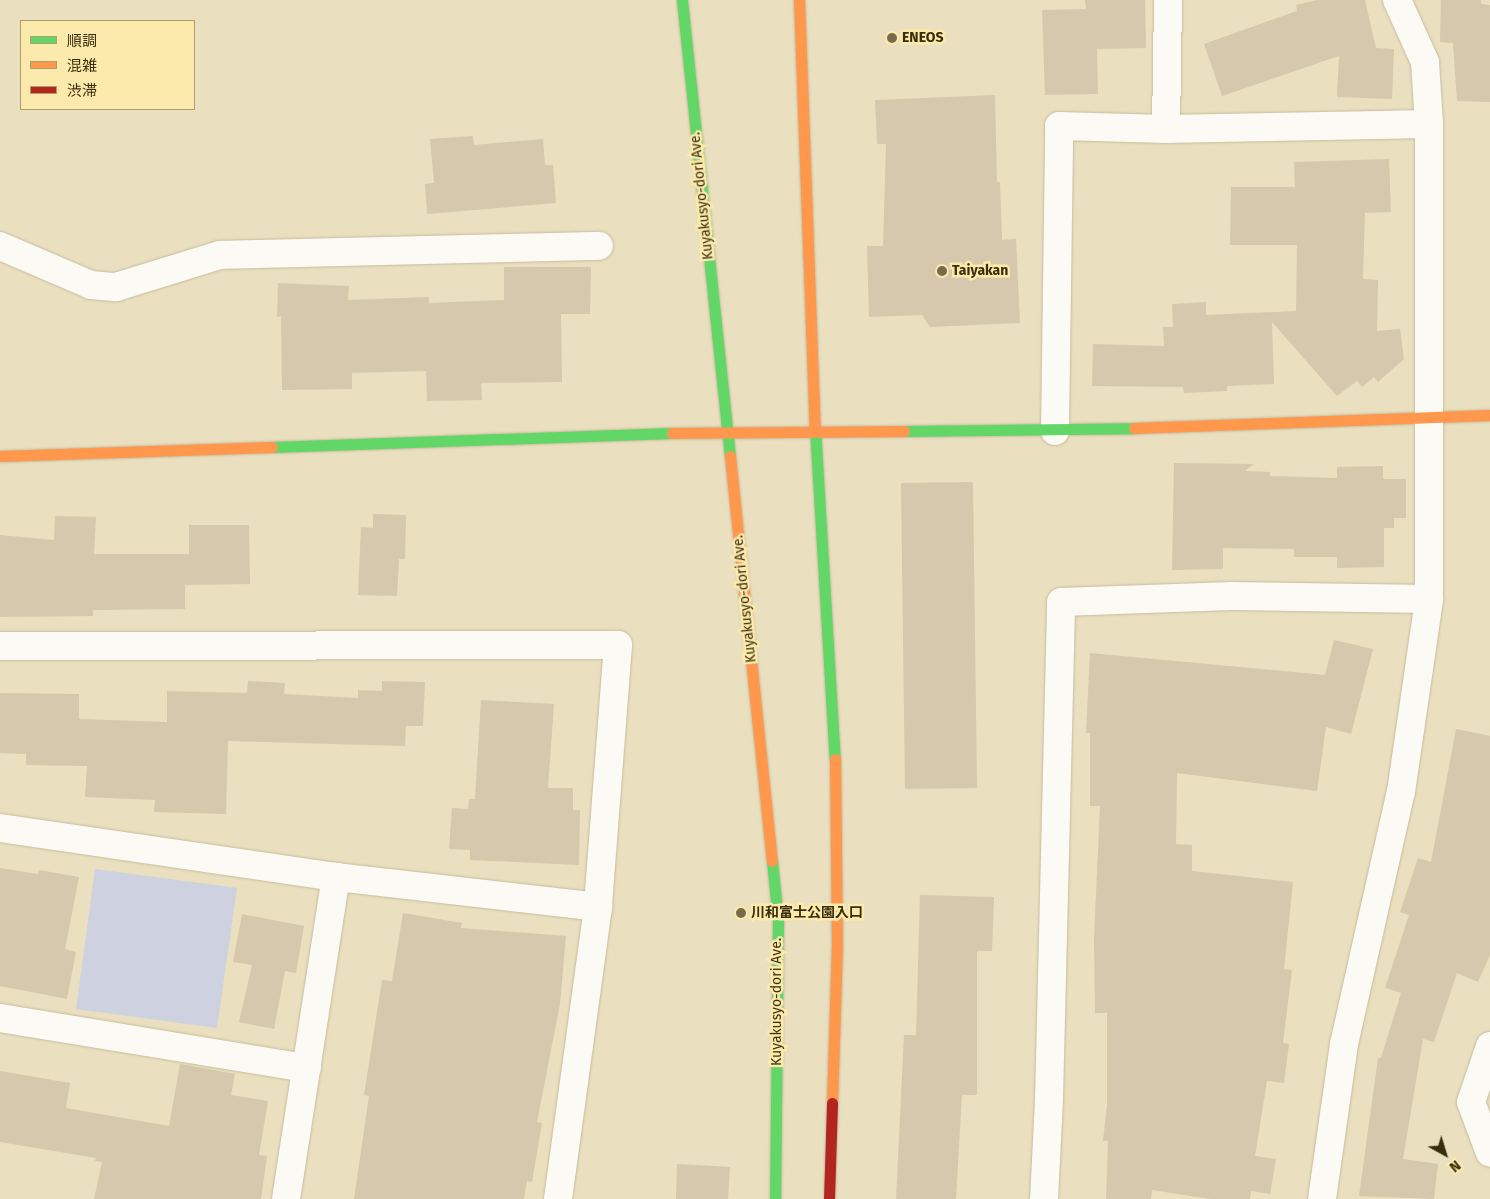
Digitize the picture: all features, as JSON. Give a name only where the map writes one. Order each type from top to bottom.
[{"type":"street","name":"Kuyakusyo-dori Ave.","points":[[682,0],[778,920],[775,1199]]},
{"type":"street","points":[[799,0],[815,431],[835,721],[837,947],[829,1199]]},
{"type":"street","points":[[1166,129],[1168,0]]},
{"type":"street","points":[[1322,1199],[1344,1044],[1401,792],[1429,599],[1431,418],[1429,124],[1425,62],[1397,0]]},
{"type":"street","points":[[1055,431],[1059,126],[1166,129],[1429,124]]},
{"type":"street","points":[[0,246],[90,285],[116,287],[220,255],[599,246]]},
{"type":"street","points":[[0,456],[727,431],[1055,431],[1490,415]]},
{"type":"street","points":[[1044,1199],[1049,1099],[1061,602],[1232,596],[1429,599]]},
{"type":"street","points":[[0,646],[618,645],[598,907],[558,1199]]},
{"type":"street","points":[[0,828],[336,877],[598,907]]},
{"type":"street","points":[[286,1199],[336,877]]},
{"type":"street","points":[[0,1018],[307,1068]]},
{"type":"street","points":[[1490,1046],[1471,1102],[1490,1153]]},
{"type":"shaded area","points":[[95,869],[237,888],[217,1028],[76,1009]]},
{"type":"building","points":[[1085,0],[1145,0],[1146,48],[1097,49],[1098,94],[1045,95],[1042,10],[1086,9]]},
{"type":"building","points":[[1317,0],[1365,0],[1376,48],[1394,49],[1392,99],[1337,97],[1339,56],[1222,96],[1204,44],[1297,11],[1296,5]]},
{"type":"building","points":[[1441,0],[1481,0],[1481,4],[1490,5],[1490,102],[1457,101],[1453,43],[1440,42]]},
{"type":"building","points":[[995,95],[997,182],[1000,182],[1002,240],[1016,239],[1020,323],[930,327],[922,315],[869,317],[867,246],[883,246],[886,144],[877,144],[875,100]]},
{"type":"building","points":[[473,136],[474,145],[543,139],[545,165],[553,165],[556,203],[427,214],[425,184],[434,183],[430,139]]},
{"type":"building","points":[[1389,159],[1391,212],[1365,213],[1363,279],[1378,280],[1377,331],[1400,329],[1404,359],[1378,382],[1374,377],[1362,387],[1357,381],[1337,396],[1272,322],[1274,384],[1227,386],[1227,391],[1184,393],[1183,387],[1092,386],[1093,344],[1164,346],[1163,327],[1173,327],[1172,304],[1206,302],[1206,315],[1296,311],[1297,245],[1230,245],[1231,187],[1295,187],[1294,162]]},
{"type":"building","points":[[504,267],[591,267],[590,314],[561,314],[562,382],[481,383],[482,400],[427,401],[426,371],[352,373],[352,389],[282,390],[281,316],[277,317],[278,283],[349,286],[348,300],[429,297],[429,303],[504,300]]},
{"type":"building","points":[[1174,463],[1254,464],[1245,471],[1270,472],[1270,476],[1337,478],[1337,467],[1383,466],[1383,479],[1406,479],[1406,518],[1394,518],[1394,528],[1384,528],[1384,567],[1337,568],[1337,557],[1294,557],[1294,549],[1223,548],[1223,569],[1172,570]]},
{"type":"building","points":[[973,482],[977,788],[905,789],[901,483]]},
{"type":"building","points":[[373,514],[406,515],[405,559],[399,559],[397,596],[358,595],[361,527],[373,528]]},
{"type":"building","points":[[55,516],[96,517],[94,554],[189,554],[189,525],[249,525],[250,584],[185,585],[185,609],[93,610],[93,616],[0,617],[0,535],[54,540]]},
{"type":"building","points":[[1334,640],[1373,649],[1351,734],[1326,727],[1317,791],[1177,773],[1176,844],[1192,845],[1192,871],[1293,882],[1284,969],[1292,970],[1283,1043],[1289,1044],[1284,1083],[1267,1081],[1255,1156],[1276,1159],[1270,1194],[1251,1191],[1250,1199],[1210,1199],[1152,1190],[1151,1199],[1106,1199],[1108,1141],[1103,1141],[1107,1105],[1107,1013],[1095,1013],[1094,939],[1100,806],[1090,806],[1090,733],[1086,733],[1090,653],[1325,675]]},
{"type":"building","points":[[248,681],[285,683],[284,694],[358,698],[358,690],[382,691],[382,681],[425,682],[423,726],[406,726],[405,746],[228,741],[226,814],[154,812],[155,800],[85,797],[87,766],[26,765],[26,754],[0,753],[0,693],[79,694],[79,719],[167,722],[167,691],[247,693]]},
{"type":"building","points":[[481,700],[554,704],[548,788],[573,788],[573,810],[580,810],[579,865],[470,860],[470,850],[449,849],[452,808],[468,809],[469,799],[475,799]]},
{"type":"building","points":[[1456,729],[1490,736],[1490,955],[1478,982],[1457,973],[1434,1042],[1423,1039],[1403,1159],[1438,1164],[1434,1199],[1359,1196],[1378,1058],[1381,1058],[1401,993],[1385,988],[1409,915],[1400,912],[1418,858],[1431,862]]},
{"type":"building","points":[[0,868],[38,874],[39,870],[79,877],[65,949],[76,952],[67,999],[0,986]]},
{"type":"building","points":[[920,895],[994,897],[992,951],[977,951],[977,1095],[962,1095],[956,1199],[896,1199],[904,1035],[916,1035]]},
{"type":"building","points":[[403,913],[462,923],[461,928],[566,936],[560,1004],[537,1122],[542,1123],[532,1182],[527,1181],[524,1199],[354,1199],[369,1096],[364,1095],[382,980],[392,981]]},
{"type":"building","points":[[242,914],[304,926],[296,973],[285,971],[274,1029],[239,1022],[252,965],[233,962]]},
{"type":"building","points":[[180,1064],[235,1074],[231,1095],[268,1101],[259,1155],[267,1156],[261,1199],[94,1199],[102,1162],[95,1161],[96,1158],[0,1142],[0,1071],[70,1083],[66,1108],[169,1126]]},
{"type":"building","points":[[677,1164],[730,1167],[728,1199],[676,1199]]},
{"type":"traffic: fast","points":[[682,0],[730,456]]},
{"type":"traffic: fast","points":[[815,427],[835,759]]},
{"type":"traffic: fast","points":[[904,431],[1134,428]]},
{"type":"traffic: fast","points":[[272,447],[672,433]]},
{"type":"traffic: fast","points":[[772,861],[778,920],[775,1199]]},
{"type":"traffic: slow","points":[[799,0],[815,427]]},
{"type":"traffic: slow","points":[[1134,428],[1490,415]]},
{"type":"traffic: slow","points":[[672,433],[904,431]]},
{"type":"traffic: slow","points":[[0,456],[272,447]]},
{"type":"traffic: slow","points":[[730,456],[772,861]]},
{"type":"traffic: slow","points":[[832,1103],[837,947],[835,759]]},
{"type":"traffic: jam","points":[[829,1199],[832,1103]]},
{"type":"place","name":"ENEOS","points":[[892,38]]},
{"type":"place","name":"Taiyakan","points":[[942,271]]},
{"type":"place","name":"川和富士公園入口","points":[[741,913]]}]
